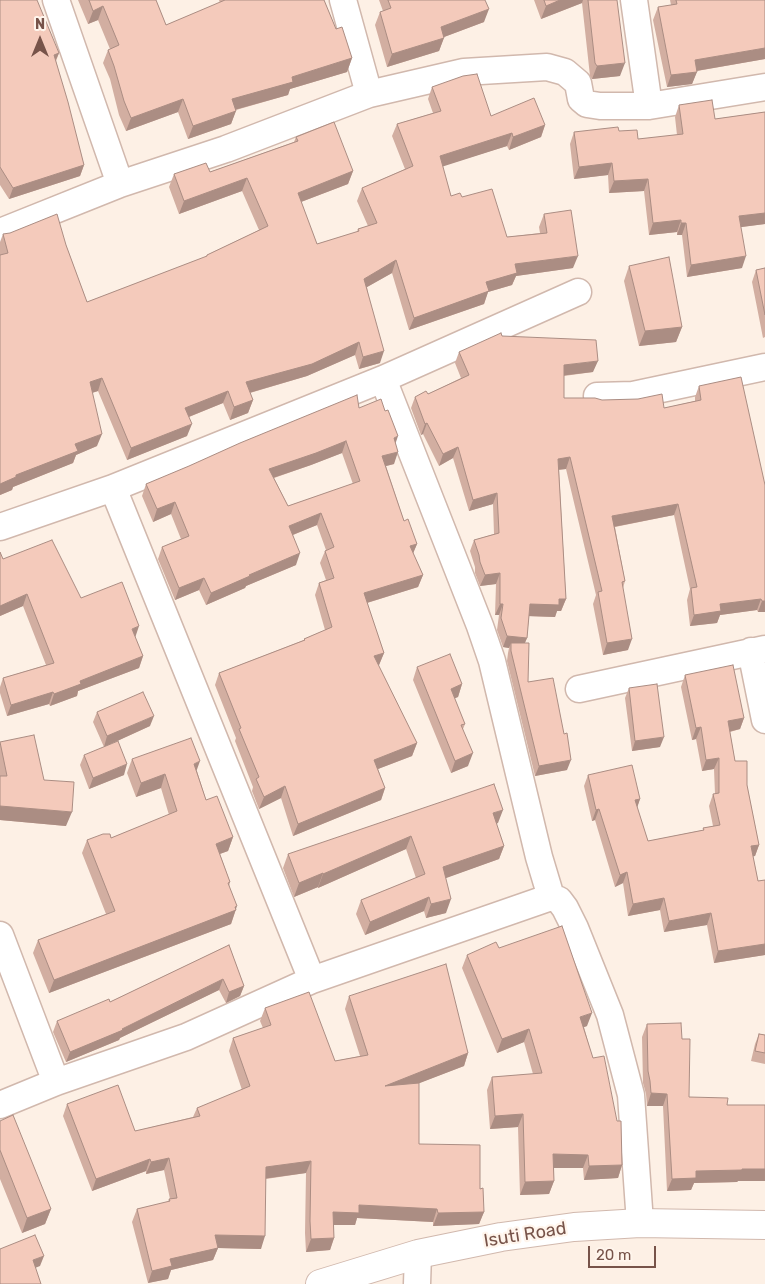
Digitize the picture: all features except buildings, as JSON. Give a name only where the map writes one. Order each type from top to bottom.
[{"type":"street","points":[[56,0],[120,184]]},
{"type":"street","points":[[343,0],[369,94]]},
{"type":"street","points":[[634,0],[649,106]]},
{"type":"street","points":[[0,232],[120,184],[226,149],[369,94],[464,72],[547,67],[565,72],[578,83],[581,99],[587,104],[600,106],[649,106],[765,87]]},
{"type":"street","points":[[0,527],[113,488],[382,379],[578,292]]},
{"type":"street","points":[[597,396],[633,395],[765,367]]},
{"type":"street","points":[[382,379],[492,661],[539,857],[552,897]]},
{"type":"street","points":[[113,488],[312,980]]},
{"type":"street","points":[[579,689],[758,650],[765,720]]},
{"type":"street","points":[[0,1104],[186,1036],[312,980],[552,897],[559,900],[565,908],[575,928],[610,1015],[631,1095],[640,1223]]},
{"type":"street","points":[[0,935],[56,1082]]},
{"type":"street","name":"Isuti Road","points":[[320,1284],[418,1254],[501,1237],[574,1227],[640,1223],[765,1225]]},
{"type":"street","points":[[418,1254],[418,1284]]}]
